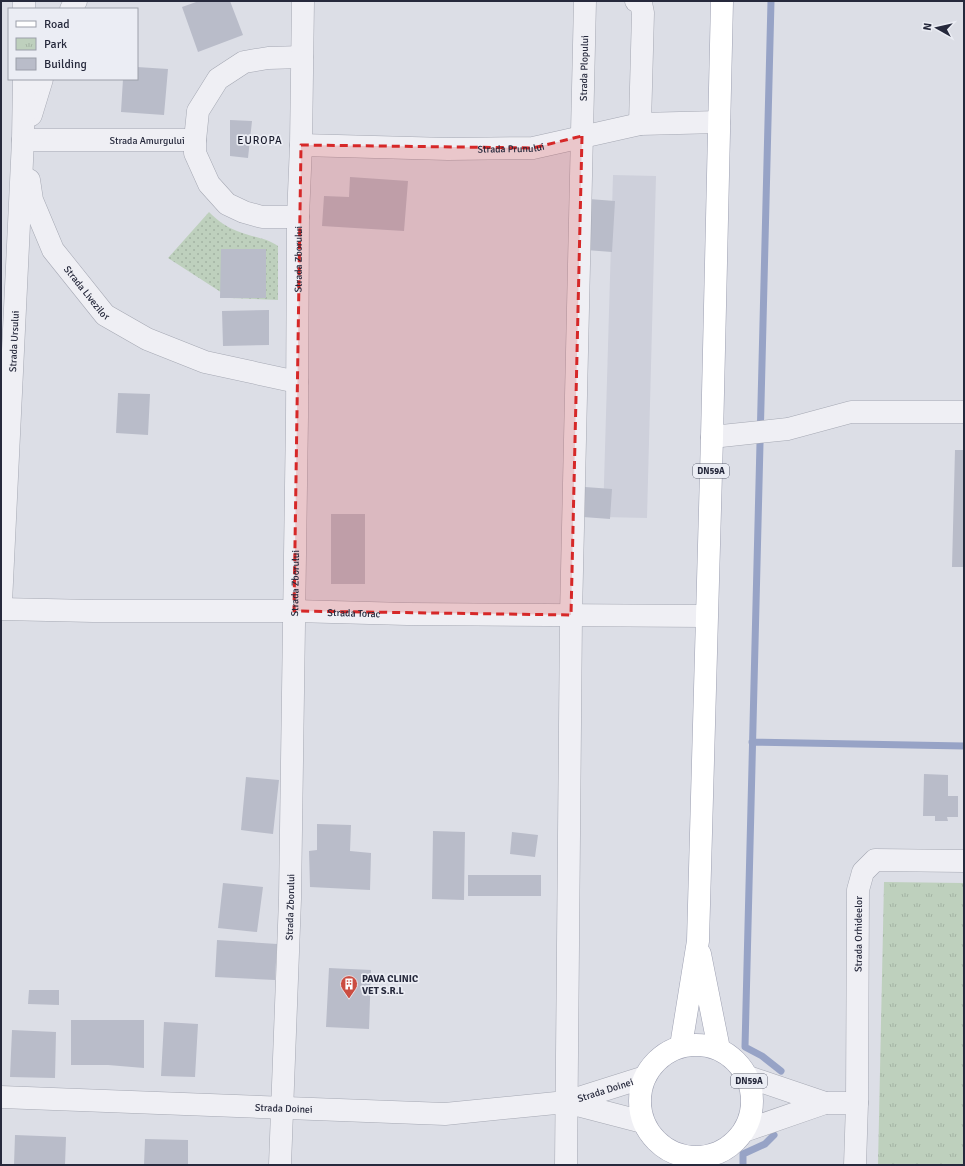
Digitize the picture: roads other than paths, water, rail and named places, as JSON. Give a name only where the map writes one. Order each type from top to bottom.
[{"type":"main road","name":"DN59A","points":[[680,1046],[698,941],[722,1]]},
{"type":"main road","name":"DN59A","points":[[698,941],[719,1049]]},
{"type":"main road","name":"DN59A","points":[[700,1044],[719,1049],[736,1060],[748,1077],[753,1095],[751,1114],[744,1131],[730,1146],[711,1160],[693,1158],[675,1159],[655,1141],[643,1122],[639,1107],[640,1091],[644,1077],[659,1057],[680,1046],[700,1044]]},
{"type":"street","name":"Strada Zborului","points":[[280,1165],[290,899],[298,216],[301,145],[303,1]]},
{"type":"street","name":"Strada Plopului","points":[[566,1165],[571,615],[585,1]]},
{"type":"street","points":[[636,1],[641,3],[643,13],[640,124]]},
{"type":"street","points":[[195,140],[198,111],[218,78],[244,62],[268,58],[302,57]]},
{"type":"street","name":"Strada Ursului","points":[[1,603],[23,140],[24,80]]},
{"type":"street","name":"Strada Livezilor","points":[[42,80],[23,140],[32,200],[53,250],[106,315],[147,339],[205,362],[297,382]]},
{"type":"street","name":"Strada Prunului","points":[[301,145],[448,149],[533,148],[640,124],[719,122]]},
{"type":"street","name":"Strada Amurgului","points":[[23,140],[195,140],[195,153],[209,184],[227,204],[244,212],[262,217],[298,216]]},
{"type":"street","points":[[712,437],[788,429],[851,412],[964,412]]},
{"type":"street","name":"Strada Torac","points":[[1,609],[706,616]]},
{"type":"street","name":"Strada Orhideelor","points":[[855,1165],[857,1103],[858,890],[863,872],[875,860],[964,861]]},
{"type":"street","name":"Strada Doinei","points":[[1,1097],[282,1109],[445,1114],[566,1102],[644,1077]]},
{"type":"street","points":[[748,1077],[825,1103],[857,1103]]},
{"type":"street","name":"Strada Doinei","points":[[566,1102],[643,1122]]},
{"type":"street","points":[[744,1131],[825,1103]]},
{"type":"waterway","points":[[771,1],[745,1047],[762,1056],[781,1071]]},
{"type":"waterway","points":[[752,742],[964,746]]},
{"type":"waterway","points":[[743,1165],[743,1154],[765,1144],[774,1135]]},
{"type":"place","name":"PAVA CLINIC VET S.R.L","points":[[349,999]]},
{"type":"district","name":"EUROPA","points":[[260,140]]}]
